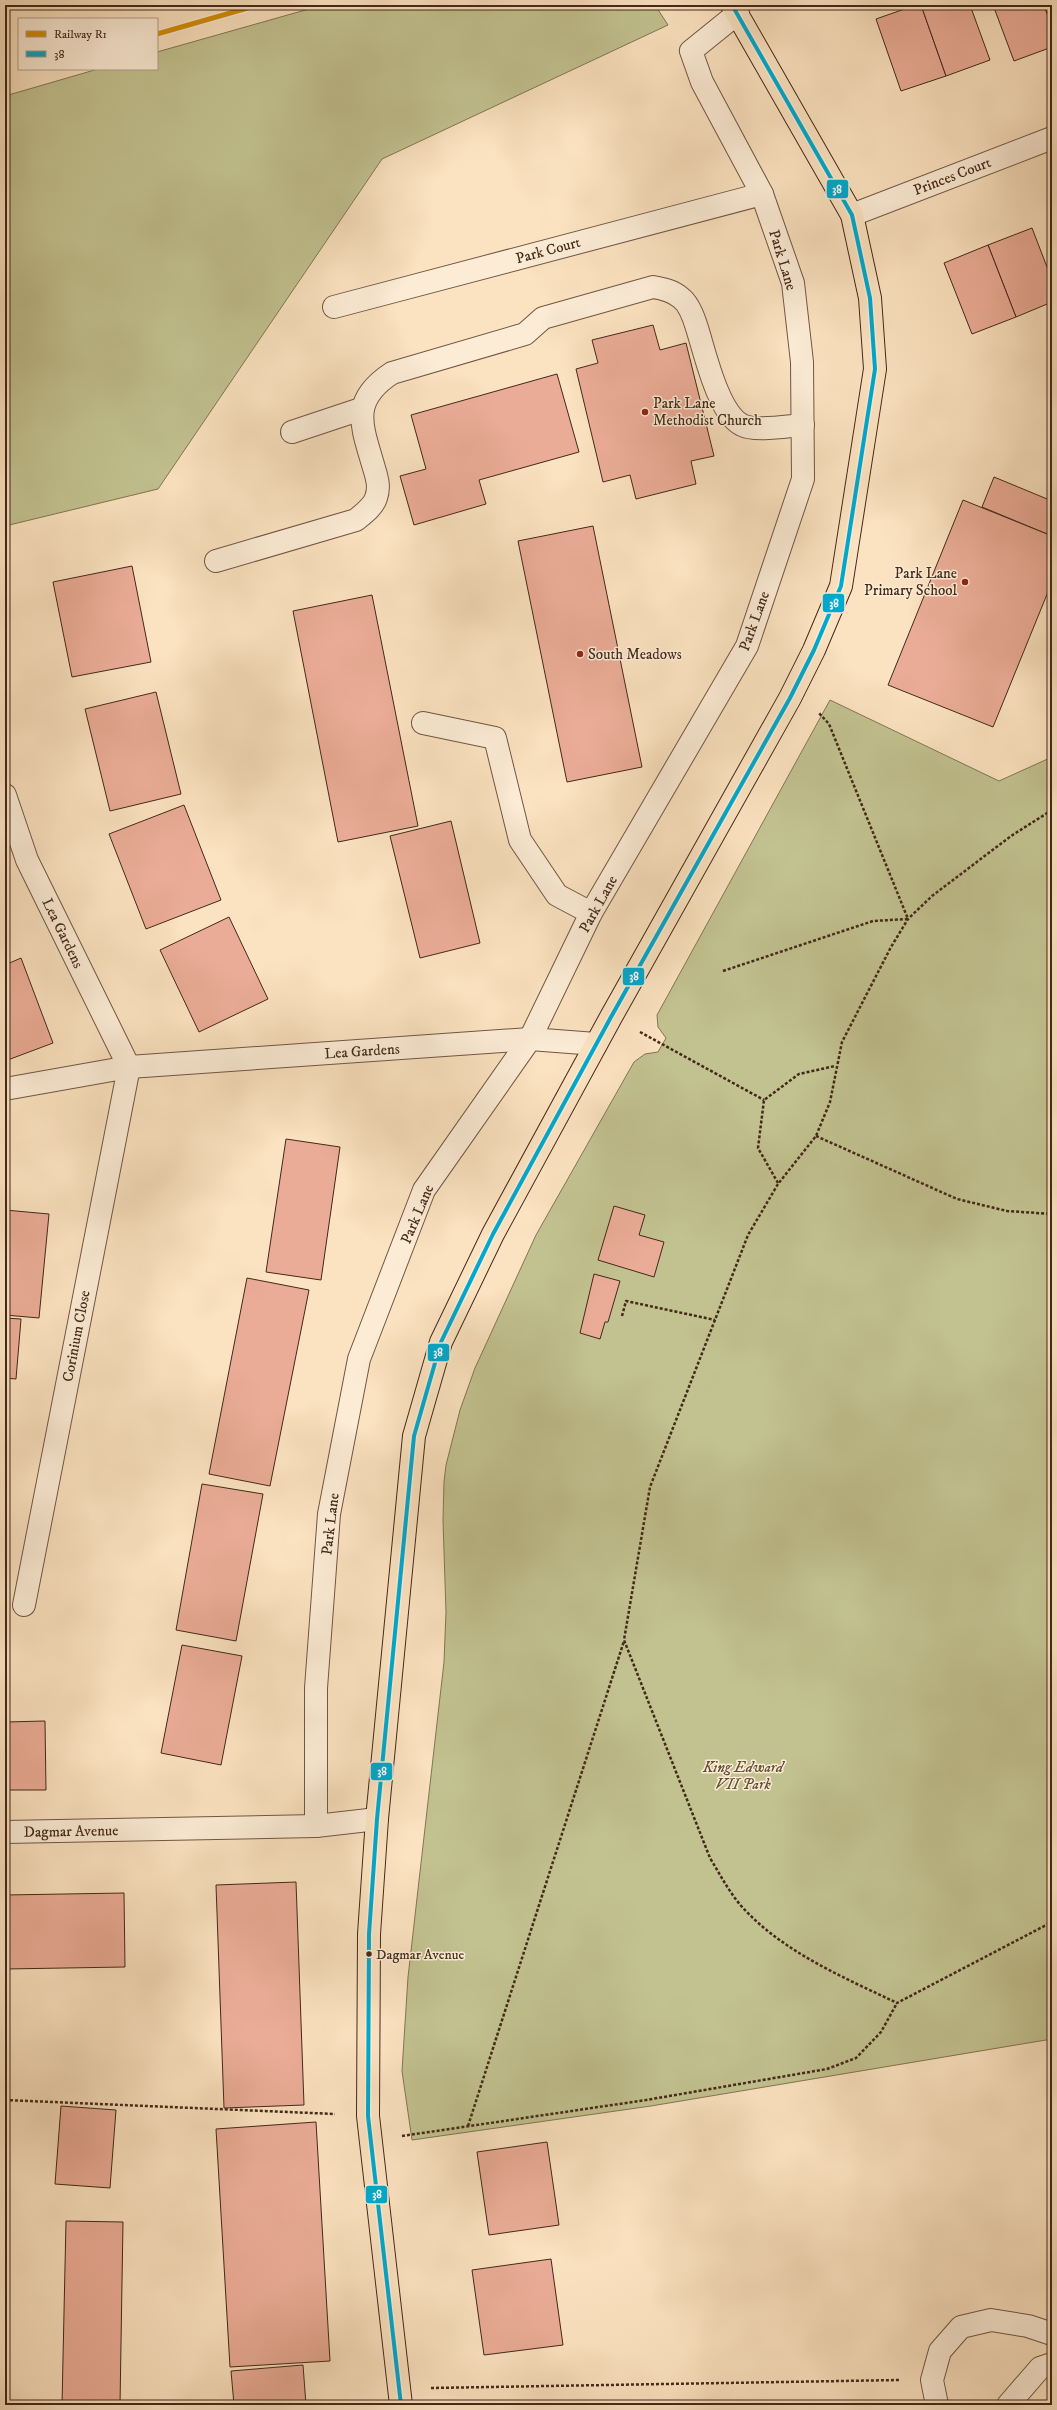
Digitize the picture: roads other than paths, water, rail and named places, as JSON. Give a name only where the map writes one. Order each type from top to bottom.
[{"type":"main road","name":"Park Lane","points":[[401,2397],[368,2116],[369,1934],[377,1819],[414,1436],[441,1342],[493,1234],[596,1044],[790,698],[814,650],[841,586],[875,369],[870,298],[852,215],[735,9]]},
{"type":"street","name":"Park Lane","points":[[316,1826],[316,1688],[329,1514],[359,1359],[424,1190],[530,1039],[591,913],[747,646],[803,479],[802,362],[793,283],[762,194],[702,82],[690,51],[735,9]]},
{"type":"street","name":"Princes Court","points":[[852,215],[1052,138]]},
{"type":"street","name":"Park Court","points":[[334,307],[762,194]]},
{"type":"street","points":[[216,562],[356,520],[369,509],[376,498],[378,482],[365,435],[361,409],[365,399],[379,381],[392,373],[525,334],[543,318],[654,287],[668,290],[683,299],[693,315],[722,403],[730,416],[743,426],[766,428],[803,425]]},
{"type":"street","points":[[292,432],[361,409]]},
{"type":"street","points":[[423,723],[495,738],[520,840],[557,895],[591,913]]},
{"type":"street","name":"Lea Gardens","points":[[5,795],[27,860],[129,1067]]},
{"type":"street","name":"Lea Gardens","points":[[5,1089],[129,1067],[530,1039],[596,1044]]},
{"type":"street","name":"Corinium Close","points":[[24,1605],[129,1067]]},
{"type":"street","name":"Dagmar Avenue","points":[[5,1832],[316,1826],[377,1819]]},
{"type":"street","points":[[937,2405],[932,2380],[940,2351],[960,2327],[991,2320],[1028,2326],[1052,2334]]},
{"type":"street","points":[[1008,2405],[1040,2368],[1052,2364]]},
{"type":"rail line","name":"R1","points":[[158,34],[258,5]]},
{"type":"place","name":"Park Lane Methodist Church","points":[[645,412]]},
{"type":"place","name":"Park Lane Primary School","points":[[965,582]]},
{"type":"place","name":"South Meadows","points":[[580,654]]},
{"type":"place","name":"Dagmar Avenue","points":[[369,1954]]},
{"type":"park label","name":"King Edward VII Park","points":[[743,1776]]}]
